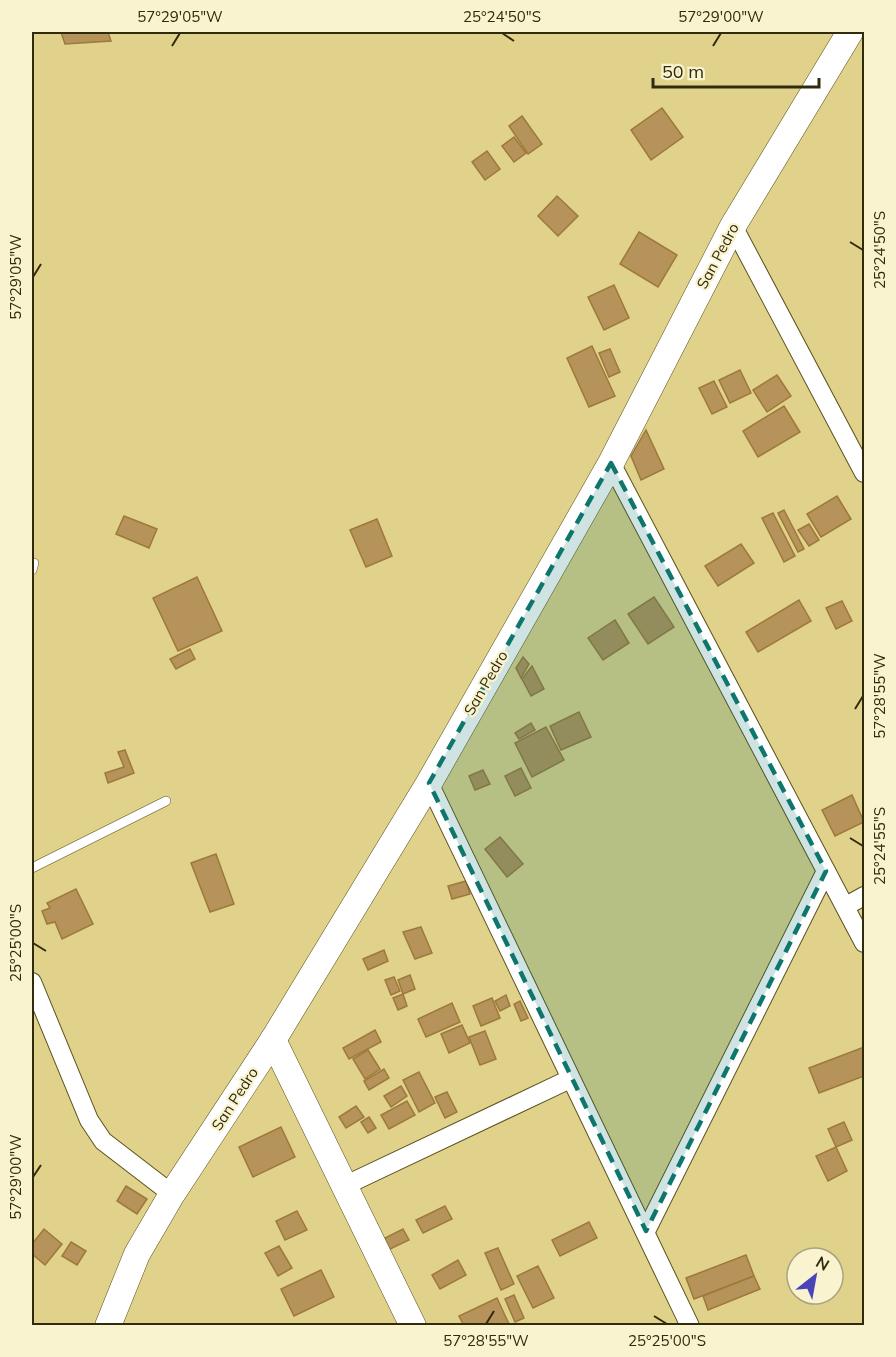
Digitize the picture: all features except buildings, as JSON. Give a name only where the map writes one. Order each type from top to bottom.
[{"type":"street","name":"San Pedro","points":[[108,1326],[137,1254],[172,1194],[273,1040],[429,783],[611,463],[733,226],[850,32]]},
{"type":"street","points":[[733,226],[864,473]]},
{"type":"street","points":[[611,463],[864,943]]},
{"type":"street","points":[[429,783],[690,1326]]},
{"type":"street","points":[[646,1231],[826,872]]},
{"type":"street","points":[[846,906],[864,896]]},
{"type":"street","points":[[32,982],[78,1096],[93,1127],[103,1141],[172,1194]]},
{"type":"street","points":[[273,1040],[413,1326]]},
{"type":"street","points":[[344,1186],[570,1079]]},
{"type":"lane","points":[[32,868],[166,801]]},
{"type":"highlighted area","points":[[611,463],[826,871],[646,1231],[429,783]]}]
